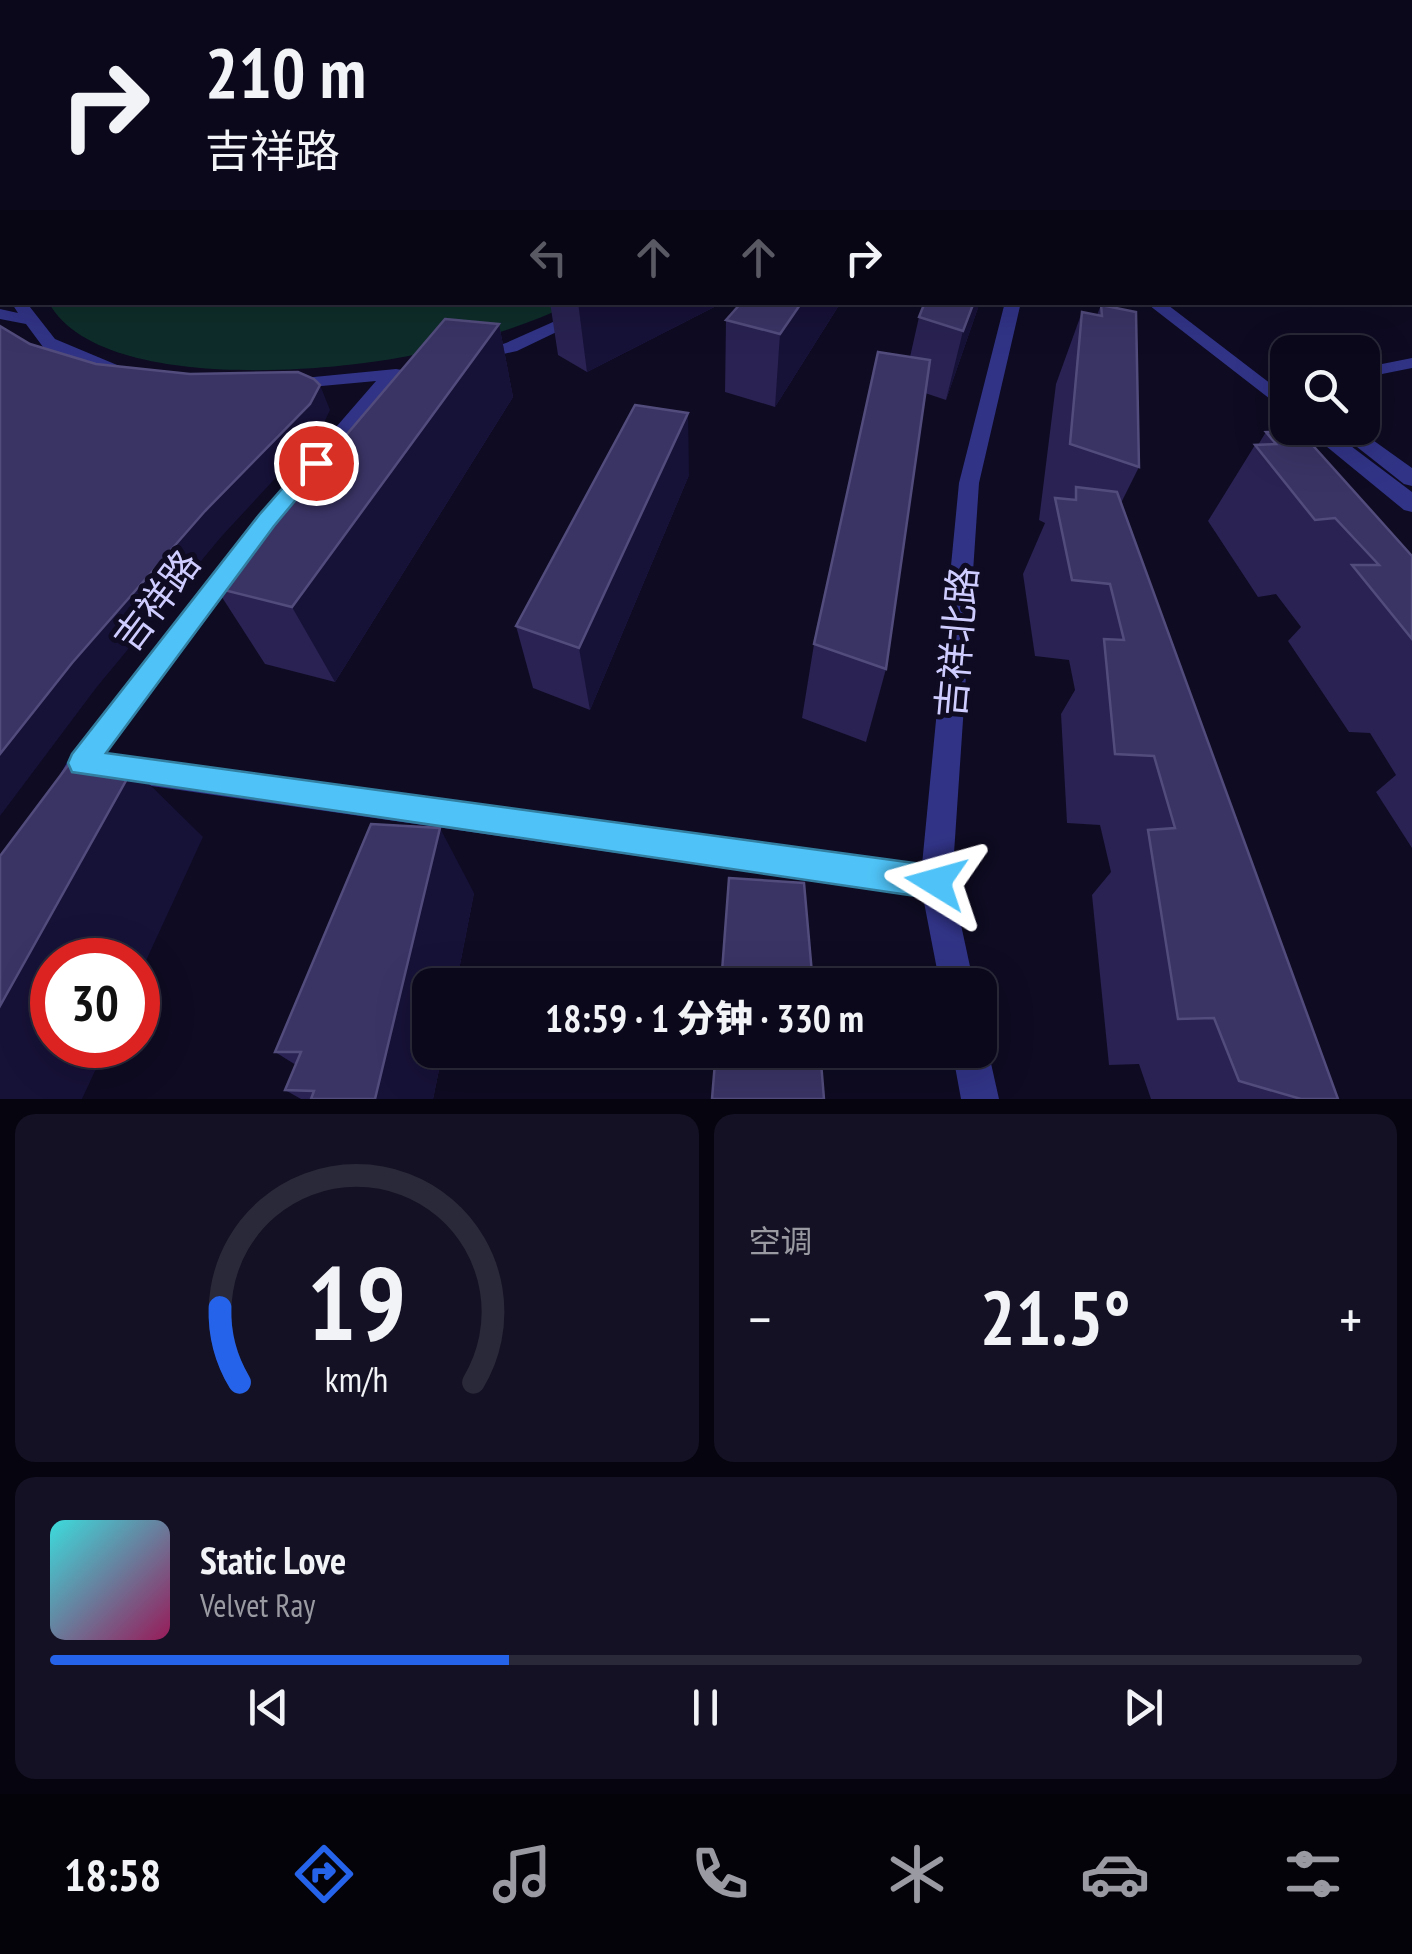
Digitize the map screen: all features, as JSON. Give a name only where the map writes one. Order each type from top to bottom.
[{"type":"street","points":[[20,305],[50,343],[130,375],[148,376]]},
{"type":"street","points":[[459,359],[511,347],[605,305]]},
{"type":"street","name":"吉祥北路","points":[[954,968],[936,882],[969,482],[1012,305]]},
{"type":"street","points":[[1157,305],[1270,381]]},
{"type":"street","points":[[1181,305],[1270,379]]},
{"type":"street","points":[[0,314],[32,320]]},
{"type":"street","points":[[1380,369],[1412,363]]},
{"type":"street","name":"吉祥路","points":[[62,793],[266,521],[398,373],[271,385]]},
{"type":"street","points":[[1336,445],[1412,504]]},
{"type":"street","points":[[1367,445],[1412,479]]},
{"type":"street","points":[[82,763],[936,882]]},
{"type":"street","points":[[974,1068],[980,1099]]},
{"type":"green space","points":[[51,305],[569,305],[515,327],[434,351],[375,362],[273,370],[163,363],[115,351],[75,332]]},
{"type":"building","points":[[739,305],[800,305],[780,334],[726,320]]},
{"type":"building","points":[[924,305],[973,305],[963,331],[919,317]]},
{"type":"building","points":[[1101,305],[1136,312],[1139,467],[1070,444],[1082,312],[1102,316]]},
{"type":"building","points":[[445,319],[499,324],[292,607],[216,588]]},
{"type":"building","points":[[0,326],[30,344],[96,364],[190,374],[298,372],[320,385],[310,404],[205,511],[72,663],[0,754]]},
{"type":"building","points":[[878,352],[930,360],[886,669],[814,644]]},
{"type":"building","points":[[635,405],[688,413],[579,648],[516,626]]},
{"type":"building","points":[[1255,445],[1312,445],[1412,556],[1412,639],[1352,565],[1379,565],[1335,518],[1315,520]]},
{"type":"building","points":[[1076,487],[1117,492],[1338,1099],[1301,1099],[1239,1081],[1214,1018],[1178,1019],[1148,830],[1175,828],[1154,756],[1115,754],[1104,639],[1124,640],[1110,584],[1072,580],[1055,498],[1076,500]]},
{"type":"building","points":[[69,764],[133,768],[38,938],[30,938],[30,952],[0,1006],[0,856]]},
{"type":"building","points":[[371,824],[440,828],[375,1099],[311,1099],[314,1091],[285,1090],[301,1052],[275,1052]]},
{"type":"building","points":[[729,878],[804,883],[812,968],[722,968]]},
{"type":"building","points":[[715,1068],[821,1068],[824,1099],[712,1099]]},
{"type":"route","points":[[316,463],[266,521],[82,763],[936,882]]}]
